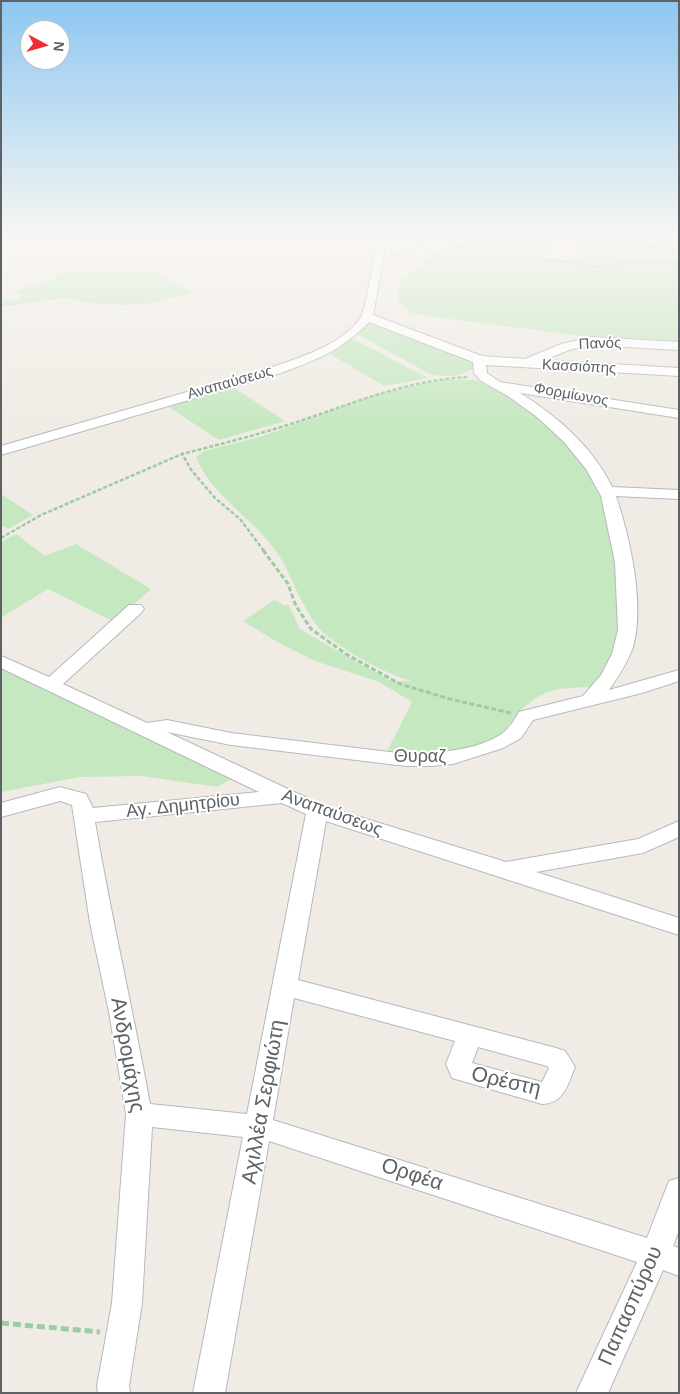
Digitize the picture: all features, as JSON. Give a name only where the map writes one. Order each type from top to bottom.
[{"type":"street","points":[[367,318],[371,299]]},
{"type":"street","name":"Κασσιόπης","points":[[367,318],[480,360],[679,372]]},
{"type":"street","name":"Αναπαύσεως","points":[[1,451],[277,370],[322,354],[347,337],[367,318]]},
{"type":"street","name":"Πανός","points":[[525,363],[565,347],[591,341],[679,346]]},
{"type":"street","points":[[480,360],[479,371],[482,377]]},
{"type":"street","name":"Φορμίωνος","points":[[482,377],[497,385],[679,414]]},
{"type":"street","points":[[497,385],[530,403],[552,422],[579,452],[606,491],[614,513],[620,545],[627,613],[624,645],[609,679],[590,700]]},
{"type":"street","points":[[606,491],[679,495]]},
{"type":"street","points":[[52,685],[135,609]]},
{"type":"street","name":"Αναπαύσεως","points":[[1,661],[317,811],[679,927]]},
{"type":"street","points":[[526,716],[679,675]]},
{"type":"street","name":"Θυραζ","points":[[145,730],[167,726],[231,740],[406,760],[432,760],[453,758],[496,744],[514,734],[526,716]]},
{"type":"street","name":"Ανδρομάχης","points":[[1,810],[60,794],[78,799],[83,816],[101,923],[139,1114],[123,1334],[113,1386],[114,1393]]},
{"type":"street","name":"Αγ. Δημητρίου","points":[[83,816],[283,796]]},
{"type":"street","name":"Αχιλλέα Σερφιώτη","points":[[209,1393],[260,1127],[317,811]]},
{"type":"street","points":[[505,870],[643,846],[679,828]]},
{"type":"street","points":[[285,986],[470,1036]]},
{"type":"street","name":"Ορφέα","points":[[139,1114],[260,1127],[667,1258]]},
{"type":"street","name":"Παπασπύρου","points":[[592,1393],[667,1258],[679,1190]]},
{"type":"path","points":[[1,538],[41,515],[182,454],[282,426],[343,403],[419,381],[482,377]]},
{"type":"path","points":[[182,454],[198,478],[215,498],[240,519],[265,552],[288,584],[296,606],[311,629],[346,654],[400,684],[450,699],[526,716]]},
{"type":"path","points":[[1,1323],[123,1334]]},
{"type":"green space","points":[[18,299],[57,299],[1,307],[1,301]]},
{"type":"green space","points":[[69,299],[165,299],[146,304],[88,303]]},
{"type":"green space","points":[[397,299],[679,299],[679,342],[582,336],[409,312]]},
{"type":"green space","points":[[374,321],[475,362],[475,367],[455,376],[432,375],[355,333],[368,323]]},
{"type":"green space","points":[[351,338],[428,378],[384,386],[330,354]]},
{"type":"green space","points":[[444,380],[476,380],[525,403],[556,433],[600,488],[615,545],[619,644],[597,687],[565,688],[538,697],[520,711],[500,734],[483,744],[442,754],[385,755],[412,702],[379,682],[315,661],[277,642],[243,621],[274,600],[286,606],[288,604],[300,629],[391,681],[412,681],[366,662],[334,641],[319,628],[307,610],[281,559],[271,545],[213,485],[196,457],[204,451],[263,436],[363,399],[406,387]]},
{"type":"green space","points":[[230,385],[285,421],[219,440],[164,404]]},
{"type":"green space","points":[[1,494],[33,515],[8,529],[1,525]]},
{"type":"green space","points":[[16,534],[45,556],[76,544],[151,589],[114,622],[48,589],[1,618],[1,542]]},
{"type":"green space","points":[[1,667],[233,778],[217,787],[142,776],[80,777],[1,792]]}]
